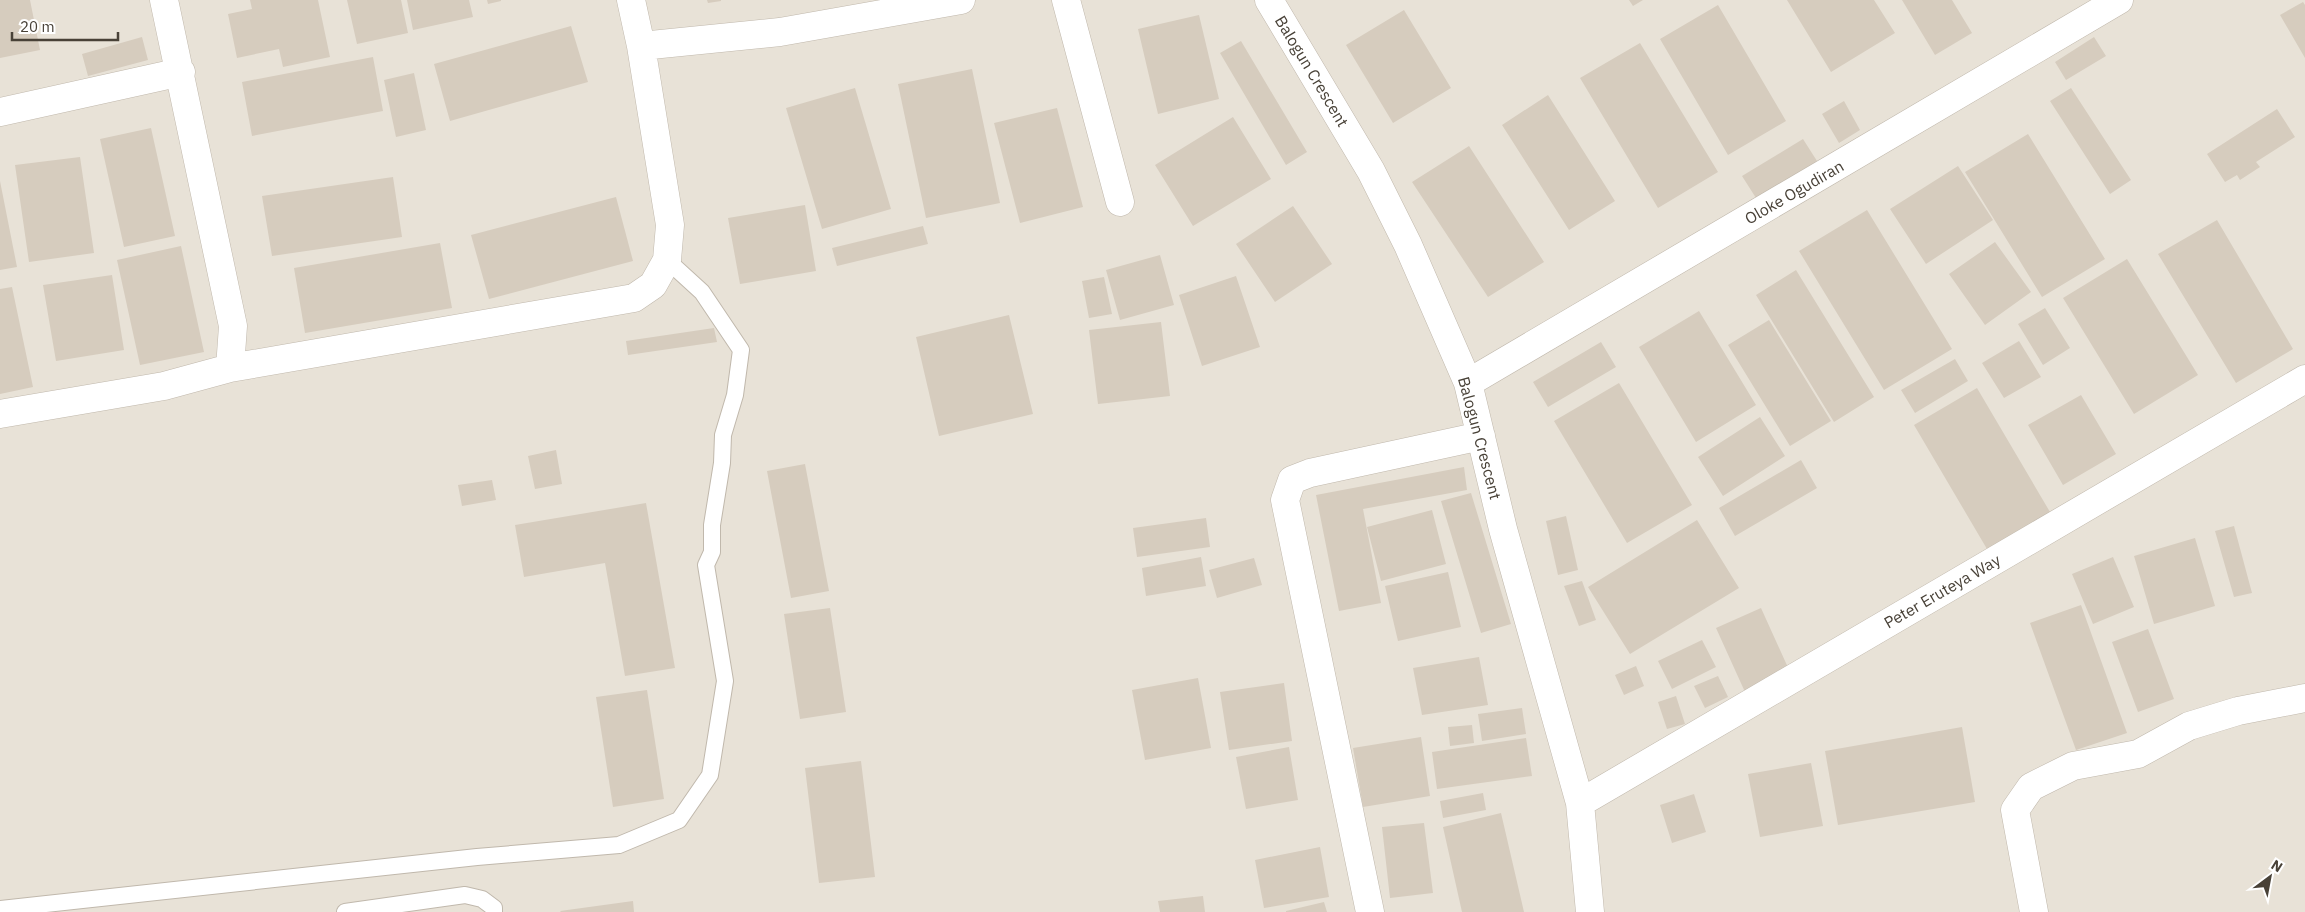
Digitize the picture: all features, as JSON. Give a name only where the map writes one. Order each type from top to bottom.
[{"type":"street","points":[[164,0],[181,72],[233,326],[230,368]]},
{"type":"street","points":[[0,414],[164,386],[230,368],[634,298],[653,285],[667,260],[670,225],[641,46],[631,0]]},
{"type":"street","points":[[641,46],[788,31],[961,0]]},
{"type":"street","points":[[1066,0],[1120,202]]},
{"type":"street","name":"Oloke Ogudiran","points":[[1468,383],[2119,0]]},
{"type":"street","name":"Balogun Crescent","points":[[1272,1],[1371,171],[1408,245],[1468,383],[1529,625],[1558,719],[1580,803],[1590,912]]},
{"type":"street","points":[[0,112],[181,72]]},
{"type":"street","name":"Peter Eruteya Way","points":[[1580,803],[2305,379]]},
{"type":"street","points":[[1370,912],[1285,500],[1292,480],[1310,473],[1481,436]]},
{"type":"street","points":[[2034,912],[2015,810],[2031,787],[2074,766],[2138,754],[2189,726],[2238,711],[2305,698]]},
{"type":"lane","points":[[0,909],[468,858],[620,845],[679,820],[710,775],[725,681],[706,565],[712,552],[712,525],[722,462],[723,435],[735,396],[742,350],[702,292],[667,260]]},
{"type":"lane","points":[[345,912],[465,895],[482,899],[494,908],[494,912]]},
{"type":"shaded area","points":[[0,0],[2305,0],[2305,912],[0,912]]},
{"type":"building","points":[[0,0],[30,0],[40,50],[0,58]]},
{"type":"building","points":[[250,0],[318,0],[330,57],[283,67],[279,49],[237,58],[228,14],[252,9]]},
{"type":"building","points":[[347,0],[401,0],[408,33],[357,44]]},
{"type":"building","points":[[407,0],[469,0],[473,17],[413,30]]},
{"type":"building","points":[[487,0],[501,0],[501,1],[488,4]]},
{"type":"building","points":[[707,0],[721,0],[721,1],[708,3]]},
{"type":"building","points":[[1629,0],[1643,0],[1633,6]]},
{"type":"building","points":[[1787,0],[1874,0],[1895,33],[1831,72]]},
{"type":"building","points":[[1902,0],[1952,0],[1972,33],[1935,55]]},
{"type":"building","points":[[2303,2],[2305,5],[2305,58],[2280,15]]},
{"type":"building","points":[[1718,5],[1786,121],[1728,155],[1660,39]]},
{"type":"building","points":[[1404,10],[1451,88],[1393,123],[1346,45]]},
{"type":"building","points":[[1199,15],[1219,99],[1158,114],[1138,29]]},
{"type":"building","points":[[571,26],[588,82],[450,121],[434,64]]},
{"type":"building","points":[[142,37],[148,60],[88,76],[82,54]]},
{"type":"building","points":[[2094,37],[2106,56],[2066,80],[2055,62]]},
{"type":"building","points":[[1241,41],[1307,152],[1286,165],[1220,53]]},
{"type":"building","points":[[1640,43],[1718,172],[1658,208],[1580,78]]},
{"type":"building","points":[[373,57],[383,111],[252,136],[242,82]]},
{"type":"building","points":[[972,69],[1000,203],[926,218],[898,84]]},
{"type":"building","points":[[414,73],[426,130],[396,137],[384,80]]},
{"type":"building","points":[[855,88],[891,209],[822,229],[786,108]]},
{"type":"building","points":[[2071,88],[2131,180],[2110,194],[2050,101]]},
{"type":"building","points":[[1548,95],[1615,201],[1569,230],[1502,125]]},
{"type":"building","points":[[1844,101],[1860,130],[1839,143],[1822,114]]},
{"type":"building","points":[[1057,108],[1083,207],[1020,223],[994,123]]},
{"type":"building","points":[[2277,109],[2295,137],[2256,162],[2260,167],[2240,180],[2237,175],[2225,182],[2207,154]]},
{"type":"building","points":[[1233,117],[1271,179],[1193,226],[1155,165]]},
{"type":"building","points":[[151,128],[175,236],[124,247],[100,139]]},
{"type":"building","points":[[2028,134],[2105,259],[2042,297],[1965,172]]},
{"type":"building","points":[[1803,139],[1817,161],[1756,198],[1742,176]]},
{"type":"building","points":[[1469,146],[1544,262],[1488,297],[1412,182]]},
{"type":"building","points":[[80,157],[94,253],[29,262],[15,165]]},
{"type":"building","points":[[1958,166],[1993,220],[1926,264],[1890,209]]},
{"type":"building","points":[[393,177],[402,237],[272,256],[262,196]]},
{"type":"building","points":[[0,181],[17,267],[0,270]]},
{"type":"building","points":[[616,197],[633,261],[489,299],[471,235]]},
{"type":"building","points":[[805,205],[816,271],[740,284],[728,218]]},
{"type":"building","points":[[1293,206],[1332,264],[1275,302],[1236,244]]},
{"type":"building","points":[[1867,210],[1952,349],[1884,390],[1799,251]]},
{"type":"building","points":[[2217,220],[2293,349],[2236,383],[2158,254]]},
{"type":"building","points":[[923,226],[928,244],[837,266],[832,248]]},
{"type":"building","points":[[1995,242],[2031,292],[1985,325],[1949,274]]},
{"type":"building","points":[[440,243],[452,308],[305,333],[294,268]]},
{"type":"building","points":[[181,246],[204,352],[140,365],[117,260]]},
{"type":"building","points":[[1160,255],[1174,305],[1120,320],[1106,270]]},
{"type":"building","points":[[2127,259],[2198,375],[2134,414],[2063,298]]},
{"type":"building","points":[[1796,270],[1874,397],[1834,422],[1756,295]]},
{"type":"building","points":[[112,275],[124,350],[56,361],[43,285]]},
{"type":"building","points":[[1236,276],[1260,347],[1202,366],[1179,295]]},
{"type":"building","points":[[1104,277],[1112,314],[1089,318],[1082,281]]},
{"type":"building","points":[[12,287],[33,387],[0,394],[0,289]]},
{"type":"building","points":[[2045,308],[2070,348],[2043,365],[2018,324]]},
{"type":"building","points":[[1699,311],[1756,405],[1696,442],[1639,347]]},
{"type":"building","points":[[1009,315],[1033,414],[939,436],[916,337]]},
{"type":"building","points":[[1769,320],[1831,421],[1790,446],[1728,345]]},
{"type":"building","points":[[1161,322],[1170,396],[1098,404],[1089,330]]},
{"type":"building","points":[[714,328],[717,342],[628,355],[626,341]]},
{"type":"building","points":[[2019,341],[2041,377],[2004,398],[1982,363]]},
{"type":"building","points":[[1601,342],[1616,367],[1548,407],[1533,382]]},
{"type":"building","points":[[1955,359],[1968,381],[1915,413],[1901,390]]},
{"type":"building","points":[[1619,383],[1692,505],[1627,543],[1554,421]]},
{"type":"building","points":[[1977,388],[2050,512],[1987,549],[1914,425]]},
{"type":"building","points":[[2081,395],[2116,454],[2063,485],[2028,425]]},
{"type":"building","points":[[1760,417],[1785,456],[1723,496],[1698,457]]},
{"type":"building","points":[[556,450],[562,484],[535,489],[528,456]]},
{"type":"building","points":[[1801,460],[1817,488],[1735,536],[1719,508]]},
{"type":"building","points":[[805,464],[829,591],[791,598],[767,471]]},
{"type":"building","points":[[1464,467],[1467,490],[1363,509],[1381,603],[1339,611],[1316,495]]},
{"type":"building","points":[[492,480],[496,500],[462,506],[458,485]]},
{"type":"building","points":[[1471,493],[1511,624],[1481,633],[1441,501]]},
{"type":"building","points":[[646,503],[675,668],[625,676],[605,563],[524,577],[515,525]]},
{"type":"building","points":[[1432,510],[1446,564],[1381,581],[1367,527]]},
{"type":"building","points":[[1566,516],[1578,570],[1558,575],[1546,521]]},
{"type":"building","points":[[1206,518],[1210,547],[1137,557],[1133,528]]},
{"type":"building","points":[[1697,520],[1739,588],[1630,654],[1588,587]]},
{"type":"building","points":[[2234,526],[2252,593],[2234,597],[2215,531]]},
{"type":"building","points":[[2195,538],[2215,606],[2154,624],[2134,556]]},
{"type":"building","points":[[1201,557],[1206,586],[1146,596],[1142,568]]},
{"type":"building","points":[[2113,557],[2134,607],[2093,624],[2072,574]]},
{"type":"building","points":[[1254,558],[1262,585],[1217,598],[1209,570]]},
{"type":"building","points":[[1448,572],[1461,627],[1398,641],[1385,586]]},
{"type":"building","points":[[1582,581],[1596,620],[1579,626],[1564,586]]},
{"type":"building","points":[[2081,605],[2127,733],[2076,750],[2030,623]]},
{"type":"building","points":[[830,608],[846,712],[800,719],[784,614]]},
{"type":"building","points":[[1761,608],[1790,672],[1745,692],[1716,628]]},
{"type":"building","points":[[2148,629],[2174,699],[2138,712],[2112,642]]},
{"type":"building","points":[[1702,640],[1716,667],[1672,689],[1658,661]]},
{"type":"building","points":[[1479,657],[1488,705],[1422,715],[1413,668]]},
{"type":"building","points":[[1636,666],[1644,686],[1624,695],[1615,675]]},
{"type":"building","points":[[1718,676],[1728,697],[1705,708],[1694,686]]},
{"type":"building","points":[[1198,678],[1211,748],[1145,760],[1132,690]]},
{"type":"building","points":[[1284,683],[1292,741],[1229,750],[1220,692]]},
{"type":"building","points":[[647,690],[664,799],[613,807],[596,697]]},
{"type":"building","points":[[1676,696],[1685,724],[1667,729],[1658,702]]},
{"type":"building","points":[[1522,708],[1526,734],[1482,741],[1478,714]]},
{"type":"building","points":[[1472,725],[1474,743],[1450,746],[1448,727]]},
{"type":"building","points":[[1962,727],[1975,802],[1838,825],[1825,751]]},
{"type":"building","points":[[1421,737],[1430,796],[1363,807],[1353,748]]},
{"type":"building","points":[[1526,738],[1532,776],[1437,789],[1432,752]]},
{"type":"building","points":[[1289,747],[1298,800],[1246,809],[1236,757]]},
{"type":"building","points":[[861,761],[875,877],[819,883],[805,768]]},
{"type":"building","points":[[1811,763],[1823,826],[1760,837],[1748,774]]},
{"type":"building","points":[[1483,793],[1486,810],[1443,818],[1440,801]]},
{"type":"building","points":[[1694,794],[1706,832],[1672,843],[1660,805]]},
{"type":"building","points":[[1501,813],[1524,912],[1462,912],[1443,827]]},
{"type":"building","points":[[1424,823],[1433,893],[1390,898],[1382,827]]},
{"type":"building","points":[[1320,847],[1329,897],[1264,908],[1255,860]]},
{"type":"building","points":[[1203,896],[1205,912],[1160,912],[1158,901]]},
{"type":"building","points":[[633,901],[634,912],[560,911]]},
{"type":"building","points":[[1324,902],[1327,912],[1286,912],[1286,911]]}]
